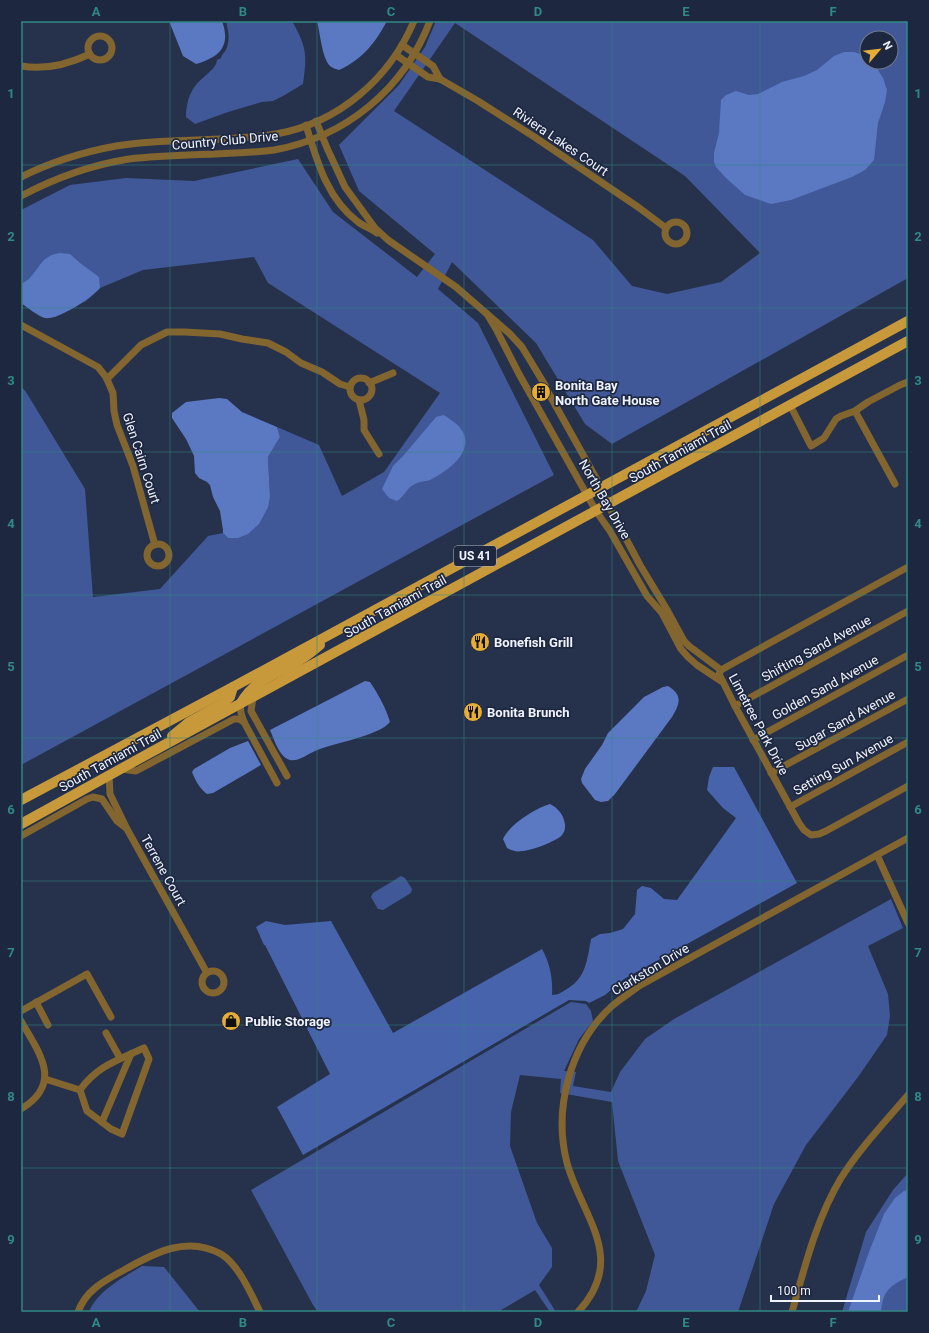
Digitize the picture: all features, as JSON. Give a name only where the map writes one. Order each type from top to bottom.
[{"type":"main road","name":"South Tamiami Trail","points":[[21,800],[346,626],[908,321]]},
{"type":"main road","name":"South Tamiami Trail","points":[[21,824],[908,342]]},
{"type":"main road","points":[[240,704],[246,694],[256,685],[300,660],[346,626]]},
{"type":"main road","points":[[155,750],[189,722],[225,702],[230,697],[232,687]]},
{"type":"street","name":"Country Club Drive","points":[[21,177],[40,167],[67,158],[117,146],[140,143],[261,136],[286,132],[306,125],[349,103],[363,92],[388,67],[402,45],[414,21]]},
{"type":"street","name":"Country Club Drive","points":[[21,196],[64,175],[106,164],[145,158],[265,151],[292,146],[311,140],[353,119],[374,103],[397,79],[415,54],[430,21]]},
{"type":"street","name":"Riviera Lakes Court","points":[[402,45],[433,66],[440,79]]},
{"type":"street","points":[[21,66],[36,67],[64,64],[90,54]]},
{"type":"street","name":"Riviera Lakes Court","points":[[396,55],[428,78],[440,79],[533,136],[638,207],[666,228]]},
{"type":"street","name":"North Bay Drive","points":[[316,121],[345,187],[375,228],[409,255],[456,287],[509,333],[522,347],[601,487],[608,505],[640,565],[684,641],[721,670]]},
{"type":"street","name":"North Bay Drive","points":[[306,125],[323,177],[338,202],[346,212],[360,223],[384,236]]},
{"type":"street","name":"North Bay Drive","points":[[486,314],[496,328],[519,374],[596,511],[610,532],[647,596],[662,613],[682,649],[695,663],[721,681]]},
{"type":"street","points":[[21,325],[98,367],[107,379],[141,346],[167,332],[185,332],[220,334],[268,343],[286,352],[301,364],[322,372],[340,384],[350,387]]},
{"type":"street","points":[[369,384],[393,373]]},
{"type":"street","name":"Glen Cairn Court","points":[[107,379],[113,393],[114,411],[117,425],[133,466],[155,545]]},
{"type":"street","points":[[359,379],[366,381],[371,387],[370,394],[364,400],[359,400],[352,396],[350,387],[352,383],[359,379]]},
{"type":"street","points":[[790,406],[811,446],[824,438],[836,419],[855,411],[868,402],[908,382]]},
{"type":"street","points":[[359,400],[364,420],[364,430],[379,454]]},
{"type":"street","points":[[855,411],[895,484]]},
{"type":"street","name":"Limetree Park Drive","points":[[908,567],[721,670],[719,674],[721,681],[790,807],[804,830],[811,835],[819,834],[908,786]]},
{"type":"street","name":"Shifting Sand Avenue","points":[[735,706],[908,611]]},
{"type":"street","points":[[695,663],[701,655]]},
{"type":"street","name":"Golden Sand Avenue","points":[[753,740],[908,655]]},
{"type":"street","points":[[253,698],[251,711],[287,776]]},
{"type":"street","name":"Sugar Sand Avenue","points":[[771,773],[908,699]]},
{"type":"street","points":[[240,704],[244,722],[277,783]]},
{"type":"street","points":[[120,769],[136,771],[234,719],[239,719],[244,722]]},
{"type":"street","name":"Setting Sun Avenue","points":[[790,807],[908,742]]},
{"type":"street","name":"Terrene Court","points":[[109,775],[110,794],[127,829],[208,973]]},
{"type":"street","points":[[21,836],[93,797],[102,799],[117,821],[127,829]]},
{"type":"street","name":"Clarkston Drive","points":[[578,1312],[594,1290],[601,1253],[598,1237],[571,1175],[563,1138],[563,1107],[568,1080],[577,1055],[585,1040],[611,1007],[639,986],[908,838]]},
{"type":"street","points":[[877,855],[908,923]]},
{"type":"street","points":[[21,1011],[87,974],[111,1017]]},
{"type":"street","points":[[36,1002],[48,1025]]},
{"type":"street","points":[[21,1021],[44,1064],[45,1079],[39,1093],[28,1105],[21,1109]]},
{"type":"street","points":[[106,1034],[120,1058]]},
{"type":"street","points":[[144,1048],[149,1059],[122,1134],[111,1129],[87,1111],[80,1090],[88,1079],[111,1062],[144,1048]]},
{"type":"street","points":[[102,1122],[131,1054]]},
{"type":"street","points":[[45,1079],[80,1090]]},
{"type":"street","points":[[792,1312],[808,1252],[817,1226],[840,1179],[866,1144],[908,1095]]},
{"type":"street","points":[[78,1312],[87,1295],[103,1281],[158,1252],[177,1247],[191,1246],[205,1247],[230,1261],[260,1312]]},
{"type":"shaded area","points":[[169,21],[222,21],[225,37],[224,44],[217,54],[196,64],[183,56]]},
{"type":"shaded area","points":[[226,21],[292,21],[301,38],[305,51],[303,84],[273,101],[262,102],[228,112],[195,124],[186,117],[188,100],[196,85],[214,67],[217,60],[221,58],[226,49],[229,37]]},
{"type":"shaded area","points":[[317,21],[387,21],[368,50],[355,61],[339,70],[331,67],[327,62],[323,51]]},
{"type":"shaded area","points":[[436,21],[908,21],[908,278],[612,444],[585,424],[536,343],[452,262],[438,289],[478,323],[554,475],[21,765],[21,386],[85,489],[93,597],[160,589],[208,536],[223,533],[228,538],[270,496],[268,457],[280,437],[277,427],[319,445],[342,496],[384,472],[440,393],[268,283],[254,257],[143,270],[100,288],[86,301],[55,317],[45,318],[21,303],[21,210],[70,185],[126,178],[194,181],[298,159],[333,212],[417,277],[435,254],[359,191],[339,145],[399,85],[425,47]],"holes":[[[455,23],[685,176],[760,253],[721,282],[667,294],[632,286],[593,240],[394,111]]]},
{"type":"shaded area","points":[[844,52],[859,54],[859,70],[878,70],[883,78],[887,90],[885,102],[878,123],[874,160],[865,170],[852,177],[791,200],[771,204],[745,195],[725,177],[716,167],[714,162],[714,153],[719,133],[721,100],[726,95],[736,91],[749,95],[758,94],[782,82],[804,76],[817,70],[834,56]]},
{"type":"shaded area","points":[[60,253],[70,254],[99,277],[100,288],[74,308],[58,316],[45,318],[36,314],[21,303],[21,284],[31,276],[47,258]]},
{"type":"shaded area","points":[[219,398],[227,399],[242,412],[277,427],[280,437],[268,457],[270,496],[268,507],[259,524],[248,534],[238,538],[228,538],[223,533],[220,511],[213,497],[210,485],[199,478],[195,473],[194,456],[186,439],[172,418],[172,413],[186,402]]},
{"type":"shaded area","points":[[444,415],[461,429],[465,437],[463,452],[444,472],[430,480],[418,482],[412,485],[397,501],[389,498],[382,489],[393,466],[436,417]]},
{"type":"shaded area","points":[[365,681],[370,682],[376,691],[390,722],[376,731],[355,739],[323,748],[296,760],[286,758],[280,752],[270,730]]},
{"type":"shaded area","points":[[668,686],[673,689],[679,700],[672,717],[615,794],[608,801],[601,802],[595,800],[582,783],[581,779],[585,769],[602,745],[608,733],[644,697]]},
{"type":"shaded area","points":[[248,741],[261,765],[213,793],[207,794],[204,792],[193,775],[192,772],[194,769],[230,748]]},
{"type":"shaded area","points":[[713,767],[734,767],[797,883],[624,979],[605,995],[589,1003],[586,1001],[569,1000],[303,1155],[277,1107],[330,1074],[256,927],[266,921],[285,925],[331,921],[393,1033],[542,949],[550,971],[552,995],[558,994],[573,985],[582,974],[587,961],[591,939],[600,934],[623,929],[635,914],[637,890],[642,886],[651,888],[664,899],[677,900],[736,818],[723,808],[707,790],[709,777]]},
{"type":"shaded area","points":[[550,804],[558,809],[563,817],[565,824],[564,833],[550,843],[526,851],[516,851],[507,848],[503,839],[506,833],[530,813]]},
{"type":"shaded area","points":[[401,876],[405,878],[412,889],[411,893],[383,910],[378,909],[371,897],[373,893]]},
{"type":"shaded area","points":[[891,899],[903,928],[868,946],[888,994],[890,1016],[887,1035],[858,1077],[806,1145],[774,1204],[738,1312],[636,1312],[646,1291],[655,1255],[618,1161],[612,1102],[560,1093],[561,1079],[520,1075],[511,1112],[510,1146],[537,1223],[552,1248],[552,1267],[539,1285],[556,1312],[550,1312],[535,1290],[498,1312],[318,1312],[313,1305],[251,1190],[571,1002],[586,1004],[591,1011],[593,1021],[579,1039],[564,1071],[576,1072],[573,1086],[611,1092],[620,1072],[645,1039],[674,1019]]},
{"type":"shaded area","points":[[908,1173],[908,1312],[842,1312],[866,1232],[893,1190]]},
{"type":"shaded area","points":[[908,1190],[908,1277],[896,1283],[888,1290],[883,1299],[881,1312],[848,1312],[884,1214],[895,1198],[904,1191]]},
{"type":"shaded area","points":[[142,1266],[164,1267],[200,1312],[89,1312],[93,1304],[105,1291],[119,1280]]},
{"type":"place","name":"Bonita Bay North Gate House","points":[[541,392]]},
{"type":"place","name":"Bonefish Grill","points":[[480,642]]},
{"type":"place","name":"Bonita Brunch","points":[[473,712]]},
{"type":"place","name":"Public Storage","points":[[231,1021]]}]
